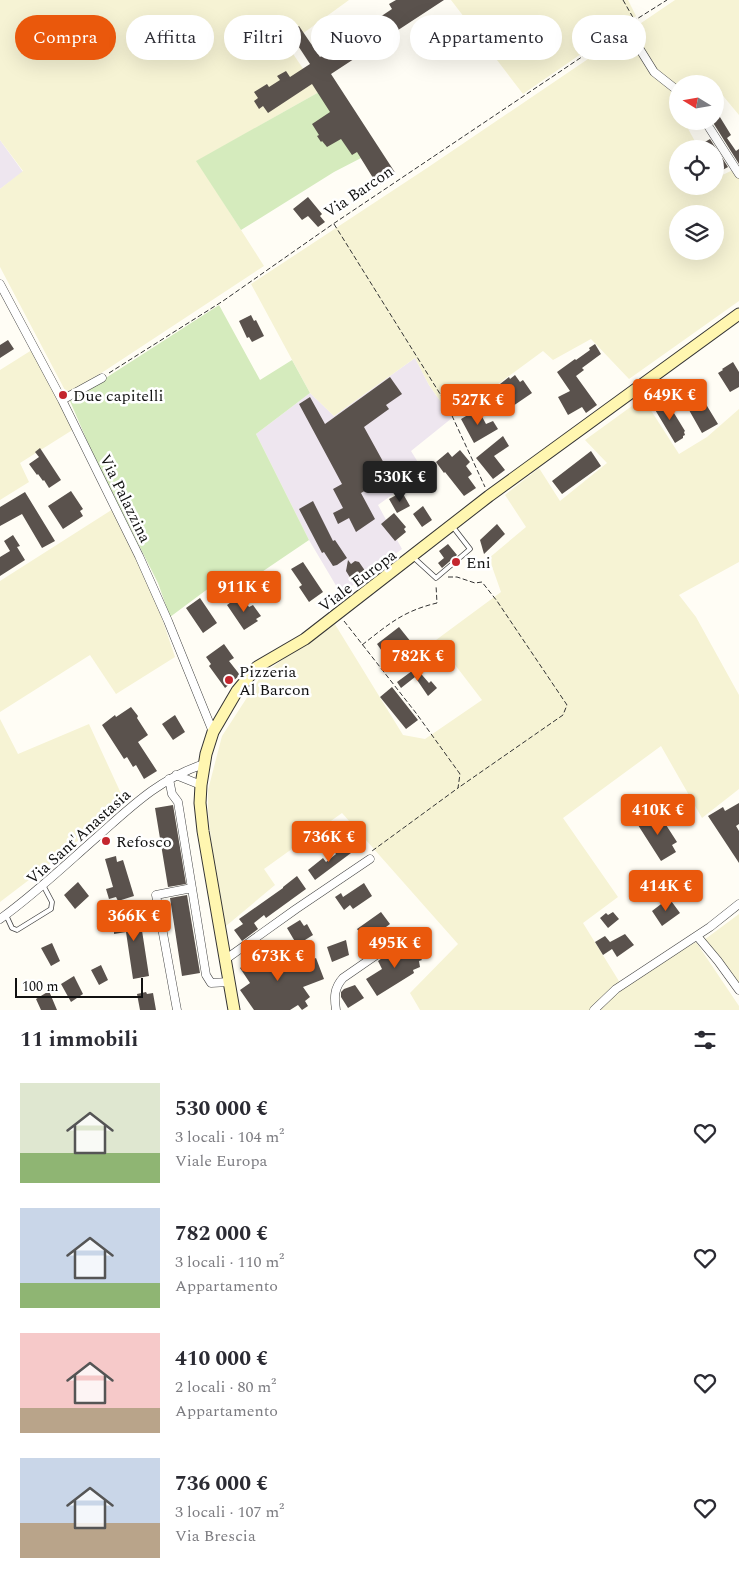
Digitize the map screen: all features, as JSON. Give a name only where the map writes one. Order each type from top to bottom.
[{"type":"main road","name":"Viale Europa","points":[[234,1010],[203,831],[200,803],[204,764],[213,732],[237,691],[257,667],[305,639],[490,496],[739,314]]},
{"type":"street","points":[[646,59],[654,72],[669,84]]},
{"type":"street","points":[[711,130],[739,174]]},
{"type":"street","name":"Via Palazzina","points":[[0,284],[62,400],[143,564],[213,732]]},
{"type":"street","points":[[62,400],[102,378]]},
{"type":"street","name":"Via Sant'Anastasia","points":[[3,917],[27,899],[139,799],[172,777],[204,764]]},
{"type":"street","points":[[201,785],[172,777],[172,794],[178,802],[206,974],[211,983],[229,982]]},
{"type":"street","points":[[226,959],[370,859]]},
{"type":"street","points":[[177,1010],[156,895],[192,888]]},
{"type":"street","points":[[594,1010],[616,990],[697,936],[739,904]]},
{"type":"street","points":[[697,936],[718,960],[739,990]]},
{"type":"street","points":[[336,1010],[334,996],[338,983],[398,940]]},
{"type":"lane","points":[[413,557],[436,578],[470,549],[452,526]]},
{"type":"lane","points":[[3,917],[12,928],[17,930],[51,909],[52,902],[43,885]]},
{"type":"path","points":[[623,0],[632,15]]},
{"type":"path","name":"Via Barcon","points":[[644,15],[667,0]]},
{"type":"path","name":"Via Barcon","points":[[102,378],[223,301],[333,224],[577,60]]},
{"type":"path","points":[[333,224],[446,405],[490,496]]},
{"type":"path","points":[[362,645],[398,616],[437,603],[436,578],[457,577],[475,583],[482,582],[497,601],[567,705],[563,715],[373,850],[370,859]]},
{"type":"path","points":[[338,614],[416,712],[460,774],[458,788]]},
{"type":"shaded area","points":[[0,0],[349,0],[328,15],[311,15],[311,28],[301,35],[301,15],[224,15],[224,60],[297,60],[319,92],[197,161],[264,266],[67,394],[0,267],[0,189],[23,171],[0,140]]},
{"type":"shaded area","points":[[451,0],[628,0],[636,15],[572,15],[572,60],[523,94],[497,60],[562,60],[562,15],[462,15]]},
{"type":"shaded area","points":[[675,0],[739,0],[739,115],[724,97],[724,75],[669,75],[669,130],[689,130],[694,140],[669,140],[669,195],[724,195],[724,174],[735,169],[739,177],[739,301],[629,379],[591,339],[553,360],[543,351],[452,418],[429,385],[415,358],[334,416],[310,393],[251,284],[586,60],[646,60],[646,20]]},
{"type":"shaded area","points":[[0,140],[23,172],[0,189]]},
{"type":"shaded area","points":[[35,348],[74,429],[20,463],[29,482],[0,500],[0,370]]},
{"type":"shaded area","points":[[415,358],[429,385],[452,418],[411,451],[424,472],[378,505],[402,549],[341,594],[309,540],[256,434],[310,393],[334,416]]},
{"type":"shaded area","points":[[643,398],[679,454],[707,437],[739,409],[739,562],[679,595],[696,617],[739,695],[739,789],[702,818],[661,746],[563,818],[618,897],[583,923],[622,986],[696,942],[739,1006],[739,1010],[420,1010],[410,993],[458,944],[342,813],[264,869],[275,885],[226,926],[214,868],[208,811],[208,790],[222,736],[261,676],[333,621],[403,735],[425,739],[482,700],[436,640],[501,592],[489,558],[526,527],[505,495],[539,468],[560,501],[607,463],[585,440]]},
{"type":"shaded area","points":[[113,509],[151,586],[175,657],[116,694],[90,655],[0,712],[0,581]]},
{"type":"shaded area","points":[[0,719],[18,754],[89,724],[124,800],[63,854],[0,902]]},
{"type":"shaded area","points":[[739,914],[739,984],[704,940]]},
{"type":"green space","points":[[319,92],[363,157],[334,172],[241,230],[196,161]]},
{"type":"green space","points":[[219,305],[260,380],[292,360],[310,393],[256,434],[309,540],[232,592],[209,588],[170,617],[158,583],[91,450],[70,401]]},
{"type":"building","points":[[396,0],[444,0],[421,15],[410,15],[410,22],[400,29],[400,15],[383,15],[392,9],[389,4]]},
{"type":"building","points":[[301,29],[311,44],[311,60],[352,60],[331,74],[396,174],[378,186],[357,152],[352,155],[341,139],[327,147],[317,136],[319,135],[312,124],[330,112],[312,84],[268,113],[263,106],[259,109],[254,101],[258,98],[254,92],[267,84],[269,87],[280,80],[277,76],[286,71],[290,77],[310,64],[301,50]]},
{"type":"building","points":[[724,124],[731,135],[727,138],[736,151],[739,149],[739,164],[724,140],[718,130],[724,130]]},
{"type":"building","points":[[724,161],[728,167],[724,169]]},
{"type":"building","points":[[308,197],[322,214],[320,216],[325,222],[318,227],[308,216],[302,220],[293,209]]},
{"type":"building","points":[[251,315],[254,321],[256,320],[264,336],[252,342],[249,337],[247,338],[239,321]]},
{"type":"building","points":[[8,340],[14,349],[0,358],[0,345]]},
{"type":"building","points":[[595,344],[601,354],[582,368],[584,370],[576,376],[597,405],[586,413],[582,407],[568,415],[558,397],[570,391],[557,372],[590,350],[589,348]]},
{"type":"building","points":[[733,362],[739,372],[739,387],[730,392],[718,373]]},
{"type":"building","points":[[515,375],[520,382],[523,380],[532,393],[513,406],[507,397],[509,396],[500,384]]},
{"type":"building","points":[[390,377],[402,394],[386,405],[389,409],[364,427],[391,476],[361,493],[375,519],[356,532],[349,518],[338,524],[333,513],[343,508],[333,489],[342,484],[299,404],[310,397],[325,424]]},
{"type":"building","points":[[666,400],[685,431],[683,438],[675,443],[654,408]]},
{"type":"building","points":[[704,401],[718,424],[702,433],[689,410]]},
{"type":"building","points":[[478,409],[486,424],[493,421],[498,429],[474,443],[461,419]]},
{"type":"building","points":[[503,436],[509,446],[494,456],[505,470],[493,479],[476,458]]},
{"type":"building","points":[[40,448],[61,480],[49,488],[29,464],[39,457],[35,452]]},
{"type":"building","points":[[460,450],[470,462],[466,466],[472,474],[468,477],[476,488],[464,496],[436,462],[448,452],[452,457]]},
{"type":"building","points":[[591,451],[601,466],[562,494],[552,481]]},
{"type":"building","points":[[71,491],[83,509],[80,511],[83,516],[63,529],[48,506]]},
{"type":"building","points":[[25,492],[55,541],[42,548],[22,514],[0,526],[0,507]]},
{"type":"building","points":[[402,492],[410,506],[397,513],[389,499]]},
{"type":"building","points":[[313,501],[333,541],[335,540],[347,558],[337,565],[333,566],[324,552],[322,553],[299,509]]},
{"type":"building","points":[[423,506],[432,520],[422,527],[413,514]]},
{"type":"building","points":[[394,513],[406,527],[404,529],[406,532],[395,541],[381,524]]},
{"type":"building","points":[[497,524],[505,534],[484,554],[480,540]]},
{"type":"building","points":[[13,535],[20,546],[17,547],[25,560],[0,576],[0,557],[10,551],[4,541]]},
{"type":"building","points":[[448,544],[457,555],[442,568],[438,563],[444,558],[439,551]]},
{"type":"building","points":[[348,560],[351,564],[355,561],[359,562],[368,575],[354,584],[346,571]]},
{"type":"building","points":[[303,562],[323,592],[309,602],[299,587],[302,585],[291,569]]},
{"type":"building","points":[[241,595],[249,607],[253,605],[261,616],[256,619],[258,621],[244,630],[227,605]]},
{"type":"building","points":[[200,598],[217,623],[203,633],[186,608]]},
{"type":"building","points":[[399,627],[411,642],[392,657],[388,651],[384,654],[377,644]]},
{"type":"building","points":[[224,644],[234,658],[229,661],[240,675],[225,688],[209,666],[211,664],[206,657]]},
{"type":"building","points":[[416,668],[429,683],[431,681],[437,688],[428,696],[415,677],[401,688],[397,682]]},
{"type":"building","points":[[392,687],[418,720],[406,729],[380,697]]},
{"type":"building","points":[[131,707],[148,735],[138,742],[157,771],[144,779],[136,765],[133,767],[127,757],[124,759],[102,725],[115,715],[116,717]]},
{"type":"building","points":[[175,715],[185,732],[173,740],[162,724]]},
{"type":"building","points":[[739,803],[739,824],[736,826],[739,831],[739,863],[708,816],[723,807],[725,811]]},
{"type":"building","points":[[173,805],[186,884],[168,887],[155,808]]},
{"type":"building","points":[[650,813],[653,818],[659,814],[677,842],[672,845],[676,852],[661,861],[636,822]]},
{"type":"building","points":[[342,845],[351,853],[315,880],[308,870],[323,858],[326,862],[336,854],[334,851]]},
{"type":"building","points":[[116,856],[117,862],[123,860],[134,896],[118,901],[116,897],[109,899],[106,889],[113,887],[105,859]]},
{"type":"building","points":[[297,876],[306,889],[266,918],[264,915],[254,923],[258,929],[242,941],[234,930],[243,924],[239,919]]},
{"type":"building","points":[[78,882],[89,896],[75,909],[64,895]]},
{"type":"building","points":[[364,883],[372,896],[353,909],[350,905],[344,910],[335,897],[341,893],[343,897]]},
{"type":"building","points":[[187,895],[200,973],[182,976],[170,898]]},
{"type":"building","points":[[669,898],[680,913],[662,926],[652,911]]},
{"type":"building","points":[[142,911],[144,924],[141,924],[149,976],[133,979],[126,932],[114,934],[114,920],[126,918],[126,913]]},
{"type":"building","points":[[381,912],[390,924],[366,942],[357,929]]},
{"type":"building","points":[[613,912],[619,919],[608,928],[600,918],[606,913],[608,915]]},
{"type":"building","points":[[300,920],[304,926],[307,924],[313,935],[297,945],[287,928]]},
{"type":"building","points":[[625,934],[634,945],[617,957],[612,949],[603,955],[595,942],[605,936],[610,942]]},
{"type":"building","points":[[346,940],[349,955],[332,962],[327,947]]},
{"type":"building","points":[[268,941],[278,954],[267,972],[283,962],[287,963],[293,972],[310,965],[309,961],[316,958],[324,979],[303,987],[310,997],[305,1001],[308,1006],[302,1010],[298,1005],[290,1010],[254,1010],[240,990],[250,983],[240,968],[259,954],[262,950],[260,947]]},
{"type":"building","points":[[52,943],[60,961],[51,966],[41,948]]},
{"type":"building","points":[[410,943],[422,960],[419,961],[420,967],[413,970],[414,973],[377,996],[366,979],[382,969],[378,961],[385,956],[387,959]]},
{"type":"building","points":[[101,965],[108,980],[99,985],[91,970]]},
{"type":"building","points":[[74,976],[83,994],[71,1002],[61,984]]},
{"type":"building","points":[[355,985],[364,998],[348,1008],[341,997],[341,992]]},
{"type":"building","points":[[49,991],[57,1010],[41,1010],[36,999]]},
{"type":"building","points":[[146,992],[147,994],[153,993],[156,1010],[140,1010],[137,994]]},
{"type":"place","name":"Due capitelli","points":[[63,395]]},
{"type":"place","name":"Eni","points":[[456,562]]},
{"type":"place","name":"Pizzeria Al Barcon","points":[[229,680]]},
{"type":"place","name":"Refosco","points":[[106,841]]}]
